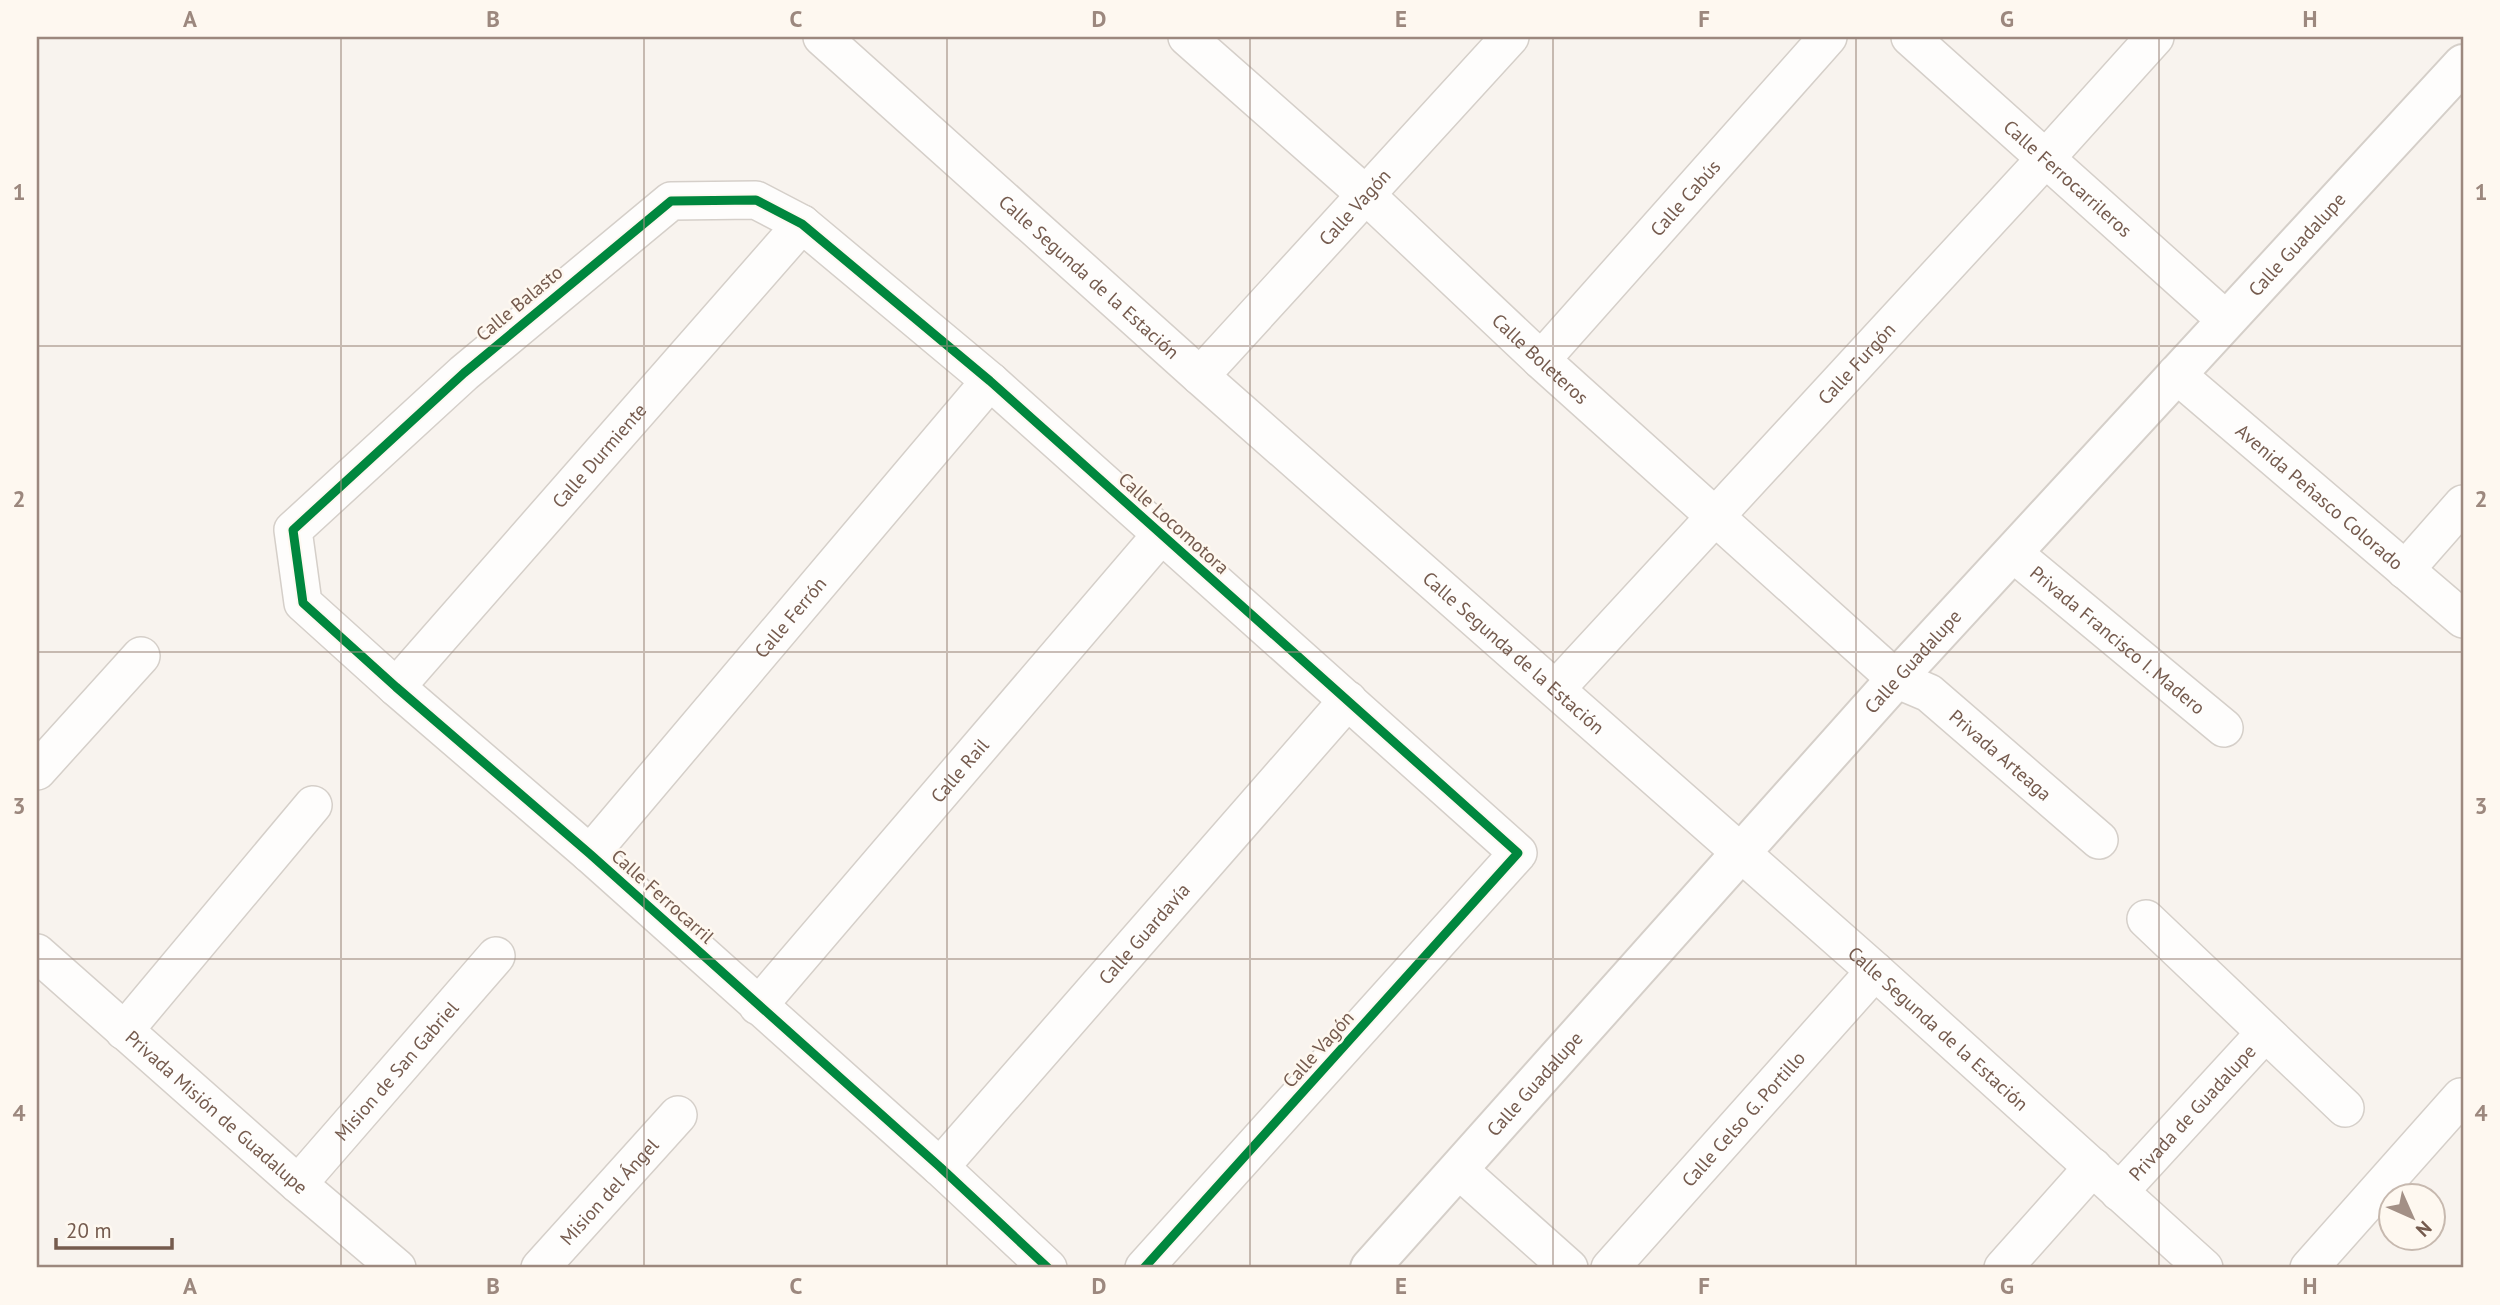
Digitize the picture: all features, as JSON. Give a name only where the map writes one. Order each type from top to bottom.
[{"type":"street","name":"Calle Segunda de la Estación","points":[[822,37],[1200,376],[1875,971],[2204,1268]]},
{"type":"street","name":"Calle Boleteros","points":[[1187,37],[1366,195],[1541,360],[1896,679]]},
{"type":"street","name":"Calle Vagón","points":[[1200,376],[1510,37]]},
{"type":"street","name":"Calle Cabús","points":[[1541,360],[1828,37]]},
{"type":"street","name":"Calle Ferrocarrileros","points":[[1910,37],[2226,320]]},
{"type":"street","name":"Calle Furgón","points":[[1556,689],[2155,37]]},
{"type":"street","name":"Calle Guadalupe","points":[[1370,1268],[1896,679],[2463,64]]},
{"type":"street","name":"Calle Balasto","points":[[293,530],[464,373],[670,201],[756,200],[802,223]]},
{"type":"street","name":"Calle Locomotora","points":[[802,223],[990,382],[1518,853]]},
{"type":"street","name":"Calle Durmiente","points":[[396,687],[802,223]]},
{"type":"street","name":"Avenida Peñasco Colorado","points":[[2176,374],[2463,619]]},
{"type":"street","name":"Calle Ferrón","points":[[590,854],[990,382]]},
{"type":"street","points":[[2405,570],[2463,504]]},
{"type":"street","name":"Calle Ferrocarril","points":[[293,530],[303,603],[590,854],[940,1167],[1048,1268]]},
{"type":"street","name":"Calle Rail","points":[[758,1006],[1161,535]]},
{"type":"street","name":"Privada Francisco I. Madero","points":[[2013,553],[2224,729]]},
{"type":"street","points":[[37,771],[141,656]]},
{"type":"street","name":"Privada Arteaga","points":[[1896,679],[1929,693],[2098,840]]},
{"type":"street","name":"Calle Guardavía","points":[[940,1167],[1348,700]]},
{"type":"street","points":[[124,1031],[313,804]]},
{"type":"street","name":"Calle Vagón","points":[[1144,1268],[1518,853]]},
{"type":"street","points":[[2146,919],[2344,1108]]},
{"type":"street","name":"Privada Misión de Guadalupe","points":[[37,953],[397,1268]]},
{"type":"street","name":"Mision de San Gabriel","points":[[298,1184],[496,956]]},
{"type":"street","name":"Calle Celso G. Portillo","points":[[1610,1268],[1875,971]]},
{"type":"street","name":"Privada de Guadalupe","points":[[2119,1192],[2265,1033]]},
{"type":"street","points":[[2309,1268],[2461,1097]]},
{"type":"street","name":"Mision del Ángel","points":[[540,1268],[678,1115]]},
{"type":"street","points":[[2003,1268],[2093,1167]]},
{"type":"street","points":[[1459,1170],[1569,1268]]},
{"type":"cycle path","points":[[1048,1268],[940,1167],[590,854],[303,603],[293,530],[464,373],[671,201],[756,200],[802,224],[990,381],[1518,853],[1144,1268]]}]
